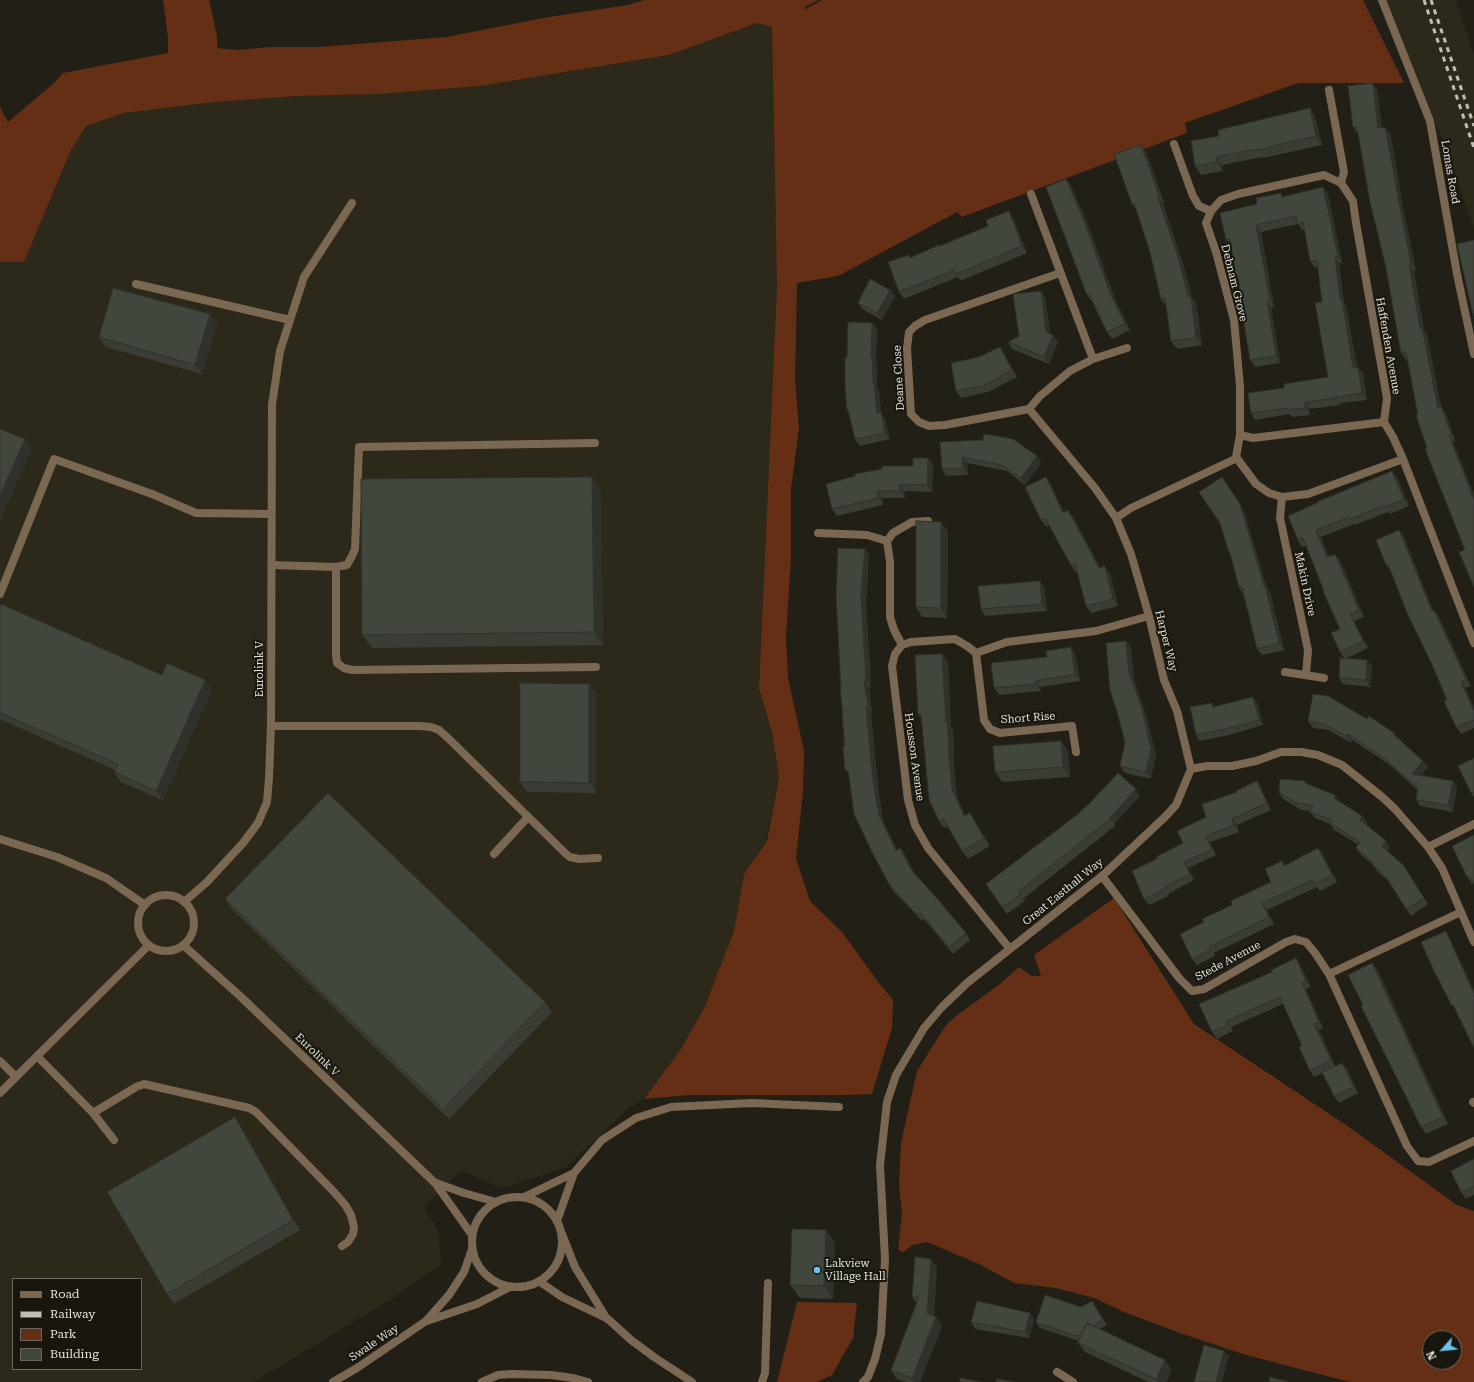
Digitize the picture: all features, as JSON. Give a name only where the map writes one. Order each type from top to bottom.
[{"type":"street","name":"Lomas Road","points":[[1382,0],[1430,121],[1474,354]]},
{"type":"street","points":[[1174,144],[1193,196],[1199,206],[1211,211],[1221,200],[1238,194],[1324,175],[1341,183],[1344,172],[1329,90]]},
{"type":"street","name":"Haffenden Avenue","points":[[1341,183],[1353,201],[1387,398],[1384,422]]},
{"type":"street","points":[[1032,194],[1093,359]]},
{"type":"street","name":"Eurolink V","points":[[184,902],[207,882],[243,843],[258,823],[267,802],[271,726],[270,605],[272,565],[272,405],[280,351],[304,277],[352,203]]},
{"type":"street","name":"Debnam Grove","points":[[1211,211],[1206,223],[1216,252],[1234,320],[1240,386],[1240,434],[1236,457]]},
{"type":"street","name":"Deane Close","points":[[1029,410],[944,425],[928,426],[920,422],[910,414],[907,348],[909,332],[925,320],[1060,272]]},
{"type":"street","points":[[136,284],[290,320]]},
{"type":"street","points":[[1127,348],[1093,359],[1070,371],[1040,396],[1029,410],[1095,488],[1116,518],[1132,508],[1235,460],[1236,457],[1256,484],[1269,493],[1282,497],[1308,494],[1403,459]]},
{"type":"street","points":[[1240,434],[1253,438],[1384,422],[1403,459],[1448,572],[1474,643]]},
{"type":"street","points":[[272,565],[336,567],[347,565],[355,548],[359,447],[595,443]]},
{"type":"street","points":[[0,594],[54,459],[152,494],[196,513],[271,514]]},
{"type":"street","name":"Makin Drive","points":[[1282,497],[1280,518],[1308,650],[1306,675]]},
{"type":"street","name":"Harper Way","points":[[1116,518],[1131,554],[1149,616],[1164,680],[1177,711],[1191,770]]},
{"type":"street","points":[[928,521],[912,522],[893,533],[887,541],[890,562],[890,617],[894,630],[902,645],[911,642],[955,639],[976,653],[1007,642],[1096,631],[1149,616]]},
{"type":"street","points":[[818,533],[867,535],[887,541]]},
{"type":"street","points":[[336,567],[336,655],[338,663],[344,668],[352,670],[596,667]]},
{"type":"street","name":"Housson Avenue","points":[[902,645],[895,654],[892,666],[908,800],[915,825],[928,848],[1010,949]]},
{"type":"street","name":"Short Rise","points":[[976,653],[984,720],[990,729],[1000,733],[1072,726],[1076,752]]},
{"type":"street","points":[[1285,672],[1324,678]]},
{"type":"street","points":[[271,726],[419,726],[431,727],[440,730],[565,853],[570,857],[579,859],[598,858]]},
{"type":"street","points":[[1191,770],[1207,766],[1232,766],[1256,761],[1281,752],[1301,752],[1318,755],[1342,765],[1395,809],[1428,847],[1442,868],[1474,942]]},
{"type":"street","name":"Great Easthall Way","points":[[863,1382],[868,1377],[876,1359],[881,1334],[884,1259],[880,1165],[887,1102],[896,1075],[924,1028],[942,1007],[967,983],[1102,876],[1155,827],[1176,805],[1191,770]]},
{"type":"street","points":[[494,854],[528,817]]},
{"type":"street","points":[[1428,847],[1474,824]]},
{"type":"street","points":[[0,839],[57,857],[106,878],[145,905]]},
{"type":"street","name":"Stede Avenue","points":[[1102,876],[1180,978],[1192,991],[1204,989],[1286,942],[1295,939],[1306,942],[1316,953],[1329,974],[1407,1146],[1418,1161],[1429,1162],[1474,1141]]},
{"type":"street","points":[[168,895],[177,897],[184,902],[191,910],[194,919],[190,938],[175,950],[157,950],[149,945],[139,930],[138,922],[140,913],[145,905],[151,900],[160,896],[168,895]]},
{"type":"street","points":[[1329,974],[1461,912]]},
{"type":"street","points":[[0,1093],[149,945]]},
{"type":"street","name":"Eurolink V","points":[[183,945],[240,996],[435,1183],[472,1235]]},
{"type":"street","points":[[37,1056],[93,1113],[114,1140]]},
{"type":"street","points":[[0,1061],[16,1077]]},
{"type":"street","points":[[93,1113],[136,1087],[144,1084],[249,1108],[256,1112],[346,1206],[351,1214],[354,1227],[353,1234],[348,1242],[342,1246]]},
{"type":"street","points":[[557,1221],[574,1173],[602,1140],[636,1118],[670,1107],[752,1103],[839,1107]]},
{"type":"street","points":[[524,1197],[574,1173]]},
{"type":"street","name":"Eurolink V","points":[[435,1183],[496,1202]]},
{"type":"street","points":[[562,1234],[562,1248],[559,1261],[551,1273],[540,1282],[525,1287],[510,1287],[496,1283],[485,1274],[476,1262],[472,1249],[472,1235],[476,1221],[485,1210],[496,1202],[510,1197],[524,1197],[537,1202],[549,1210],[557,1221],[575,1267],[608,1319]]},
{"type":"street","name":"Swale Way","points":[[333,1382],[357,1368],[426,1321],[449,1295],[464,1272],[472,1249]]},
{"type":"street","points":[[540,1282],[562,1297],[608,1319],[648,1353],[692,1382]]},
{"type":"street","points":[[762,1382],[764,1373],[768,1283]]},
{"type":"street","name":"Swale Way","points":[[426,1321],[477,1304],[510,1287]]},
{"type":"street","points":[[1057,1372],[1073,1382]]},
{"type":"street","points":[[482,1382],[498,1375],[511,1374],[551,1375],[588,1382]]},
{"type":"shaded area","points":[[1386,0],[1456,0],[1474,55],[1474,229],[1447,151]]},
{"type":"shaded area","points":[[757,23],[772,27],[777,286],[759,688],[772,732],[779,778],[766,841],[744,874],[734,931],[705,1006],[681,1049],[644,1099],[630,1107],[565,1168],[502,1188],[461,1171],[424,1207],[439,1232],[441,1264],[393,1298],[254,1382],[0,1382],[0,262],[24,262],[71,150],[86,126],[123,112],[215,102],[298,96],[379,94],[480,86],[669,55]]},
{"type":"green space","points":[[163,0],[209,0],[217,36],[217,48],[237,50],[270,47],[319,47],[446,37],[549,17],[628,5],[644,0],[819,0],[805,7],[804,10],[822,0],[1363,0],[1404,83],[1298,83],[1185,123],[1187,133],[962,217],[957,212],[838,276],[797,283],[795,380],[799,428],[791,489],[791,557],[786,637],[788,678],[804,751],[803,792],[796,858],[810,901],[842,932],[893,1000],[892,1028],[872,1094],[690,1095],[644,1099],[681,1049],[705,1006],[734,931],[744,874],[767,841],[779,778],[772,732],[759,688],[777,286],[772,27],[757,23],[669,55],[480,86],[379,94],[298,96],[215,102],[123,113],[86,126],[71,150],[24,262],[0,262],[0,107],[8,122],[54,83],[63,73],[168,53],[168,38]]},
{"type":"green space","points":[[1114,898],[1194,1024],[1346,1125],[1457,1205],[1474,1211],[1474,1382],[1350,1382],[1246,1355],[1124,1312],[1094,1298],[1056,1288],[1014,1283],[979,1264],[927,1242],[913,1245],[903,1252],[898,1250],[902,1213],[899,1185],[901,1143],[917,1071],[946,1025],[1000,984],[1019,967],[1032,976],[1041,976],[1034,955]]},
{"type":"green space","points":[[797,1302],[857,1303],[853,1338],[832,1375],[817,1382],[777,1382]]},
{"type":"building","points":[[1373,83],[1378,128],[1385,127],[1411,263],[1409,264],[1420,329],[1422,328],[1438,408],[1441,406],[1451,434],[1449,435],[1474,500],[1474,587],[1459,552],[1465,550],[1425,449],[1427,448],[1416,415],[1418,415],[1406,352],[1401,353],[1386,268],[1370,202],[1357,127],[1353,127],[1348,86]]},
{"type":"building","points":[[1310,108],[1316,136],[1257,150],[1216,157],[1217,162],[1195,166],[1191,141],[1219,136],[1218,130]]},
{"type":"building","points":[[1141,145],[1159,195],[1157,195],[1179,260],[1188,297],[1191,297],[1196,338],[1171,341],[1165,298],[1161,299],[1150,252],[1134,203],[1132,204],[1114,154]]},
{"type":"building","points":[[1066,179],[1084,221],[1110,293],[1125,324],[1107,332],[1089,294],[1087,295],[1046,187]]},
{"type":"building","points":[[1323,187],[1338,256],[1335,257],[1340,299],[1342,299],[1353,368],[1358,367],[1362,393],[1305,402],[1305,408],[1287,410],[1287,408],[1251,413],[1248,393],[1284,388],[1284,384],[1328,377],[1315,303],[1322,302],[1317,260],[1310,261],[1303,222],[1298,224],[1296,216],[1256,225],[1270,300],[1267,301],[1276,356],[1250,360],[1238,276],[1236,276],[1230,239],[1226,240],[1220,213],[1257,204],[1256,198],[1281,193],[1282,197]]},
{"type":"building","points":[[1009,211],[1022,246],[956,274],[954,270],[899,292],[888,262],[909,255],[910,258],[988,226],[986,220]]},
{"type":"building","points":[[1474,240],[1474,319],[1457,244]]},
{"type":"building","points":[[870,279],[890,290],[877,313],[858,303]]},
{"type":"building","points":[[113,288],[210,314],[195,365],[99,337]]},
{"type":"building","points":[[1041,291],[1046,332],[1053,335],[1044,357],[1008,342],[1019,336],[1013,294]]},
{"type":"building","points":[[848,322],[872,323],[871,357],[873,384],[874,383],[877,413],[881,412],[885,433],[855,439],[847,410],[845,386],[845,357],[847,357]]},
{"type":"building","points":[[1000,347],[1012,370],[983,386],[956,391],[951,363],[979,357]]},
{"type":"building","points":[[0,429],[25,439],[0,496]]},
{"type":"building","points":[[984,434],[1013,439],[1037,456],[1021,478],[1002,465],[962,457],[963,468],[942,469],[940,442],[983,440]]},
{"type":"building","points":[[913,458],[928,458],[927,485],[900,484],[900,491],[877,491],[879,498],[832,509],[826,484],[855,476],[855,474],[882,469],[882,466],[913,466]]},
{"type":"building","points":[[1392,471],[1404,499],[1385,507],[1384,505],[1350,519],[1349,517],[1316,530],[1327,557],[1335,554],[1359,610],[1350,614],[1363,641],[1340,652],[1331,633],[1340,629],[1323,591],[1303,538],[1298,540],[1288,516],[1317,502]]},
{"type":"building","points":[[592,477],[594,632],[362,635],[361,479]]},
{"type":"building","points":[[1046,477],[1063,513],[1068,510],[1099,568],[1105,566],[1113,599],[1086,606],[1075,563],[1071,565],[1045,518],[1041,520],[1025,487]]},
{"type":"building","points":[[1222,477],[1240,504],[1265,586],[1279,643],[1257,649],[1242,586],[1239,587],[1220,523],[1199,492]]},
{"type":"building","points":[[916,521],[941,522],[941,608],[916,607]]},
{"type":"building","points":[[1399,530],[1432,611],[1434,610],[1466,679],[1461,682],[1474,711],[1474,720],[1456,727],[1444,701],[1447,700],[1431,662],[1407,613],[1388,564],[1386,565],[1376,540]]},
{"type":"building","points":[[838,548],[865,549],[861,595],[866,680],[864,680],[868,707],[866,707],[873,781],[879,815],[896,851],[900,848],[912,871],[966,933],[949,947],[920,913],[917,915],[889,884],[854,814],[848,770],[845,770],[843,746],[845,746],[840,689],[836,595]]},
{"type":"building","points":[[1040,581],[1042,604],[981,609],[978,586]]},
{"type":"building","points":[[1,604],[162,675],[167,663],[205,680],[156,791],[114,772],[118,764],[0,713]]},
{"type":"building","points":[[1126,641],[1129,673],[1142,709],[1151,748],[1146,772],[1120,766],[1125,743],[1110,690],[1106,643]]},
{"type":"building","points":[[1071,647],[1075,674],[1036,681],[1036,684],[994,688],[991,663],[1047,657],[1046,651]]},
{"type":"building","points":[[942,654],[952,789],[964,816],[970,813],[984,838],[962,851],[943,818],[939,821],[929,799],[921,714],[918,714],[915,655]]},
{"type":"building","points":[[1340,658],[1367,660],[1366,680],[1339,678]]},
{"type":"building","points":[[520,683],[589,684],[589,783],[520,782]]},
{"type":"building","points":[[1313,694],[1328,696],[1367,719],[1369,716],[1394,733],[1393,734],[1423,761],[1412,774],[1453,781],[1448,805],[1416,800],[1418,788],[1385,759],[1348,734],[1346,736],[1324,724],[1308,721]]},
{"type":"building","points":[[1253,697],[1259,720],[1196,735],[1190,707],[1212,703],[1213,707]]},
{"type":"building","points":[[1061,741],[1063,767],[995,772],[993,746]]},
{"type":"building","points":[[1474,758],[1474,792],[1471,793],[1458,766]]},
{"type":"building","points":[[1118,773],[1136,789],[1110,819],[1018,892],[1020,895],[1002,907],[986,884],[1078,814]]},
{"type":"building","points":[[1280,779],[1305,781],[1305,783],[1335,795],[1334,798],[1362,816],[1360,820],[1386,841],[1382,846],[1404,866],[1424,898],[1406,909],[1386,877],[1373,865],[1374,863],[1356,848],[1360,842],[1330,823],[1332,820],[1310,812],[1313,805],[1297,803],[1279,793]]},
{"type":"building","points":[[1257,781],[1267,803],[1232,819],[1234,825],[1206,836],[1212,849],[1184,862],[1190,874],[1164,887],[1165,889],[1144,899],[1132,871],[1157,859],[1156,857],[1183,843],[1177,831],[1206,817],[1202,804],[1237,792],[1236,791]]},
{"type":"building","points":[[328,793],[545,1002],[443,1109],[225,899]]},
{"type":"building","points":[[1474,835],[1474,885],[1469,876],[1467,877],[1452,846]]},
{"type":"building","points":[[1318,848],[1332,875],[1315,884],[1313,880],[1262,903],[1269,917],[1209,947],[1210,950],[1192,959],[1180,934],[1204,922],[1202,919],[1232,905],[1231,901],[1271,882],[1265,869],[1282,861],[1284,866]]},
{"type":"building","points":[[1446,931],[1474,993],[1474,1048],[1434,971],[1421,942]]},
{"type":"building","points":[[1296,958],[1306,981],[1302,983],[1319,1022],[1314,1024],[1331,1060],[1310,1071],[1299,1047],[1302,1046],[1280,997],[1226,1021],[1228,1025],[1212,1032],[1199,1004],[1272,972],[1271,970]]},
{"type":"building","points":[[1372,963],[1443,1117],[1421,1127],[1361,1006],[1363,1005],[1348,975]]},
{"type":"building","points":[[1342,1063],[1354,1087],[1334,1096],[1322,1072]]},
{"type":"building","points":[[235,1117],[293,1220],[167,1294],[107,1192]]},
{"type":"building","points":[[1474,1159],[1474,1186],[1461,1192],[1451,1171]]},
{"type":"building","points":[[792,1229],[826,1230],[824,1286],[790,1285]]},
{"type":"building","points":[[915,1257],[931,1259],[927,1313],[936,1317],[912,1378],[891,1370],[919,1297],[912,1297]]},
{"type":"building","points":[[1045,1295],[1081,1307],[1092,1301],[1103,1320],[1093,1326],[1087,1323],[1083,1332],[1077,1336],[1036,1322]]},
{"type":"building","points":[[977,1301],[1030,1313],[1025,1332],[971,1322]]},
{"type":"building","points":[[1087,1323],[1165,1360],[1156,1379],[1078,1343]]},
{"type":"building","points":[[1204,1345],[1224,1351],[1216,1382],[1194,1382]]},
{"type":"building","points":[[1270,1377],[1289,1382],[1269,1382]]},
{"type":"building","points":[[960,1378],[981,1382],[960,1382]]},
{"type":"building","points":[[997,1379],[1015,1382],[996,1382]]},
{"type":"railway","points":[[1424,0],[1474,148]]},
{"type":"railway","points":[[1431,0],[1474,126]]},
{"type":"place","name":"Lakview Village Hall","points":[[817,1270]]}]
